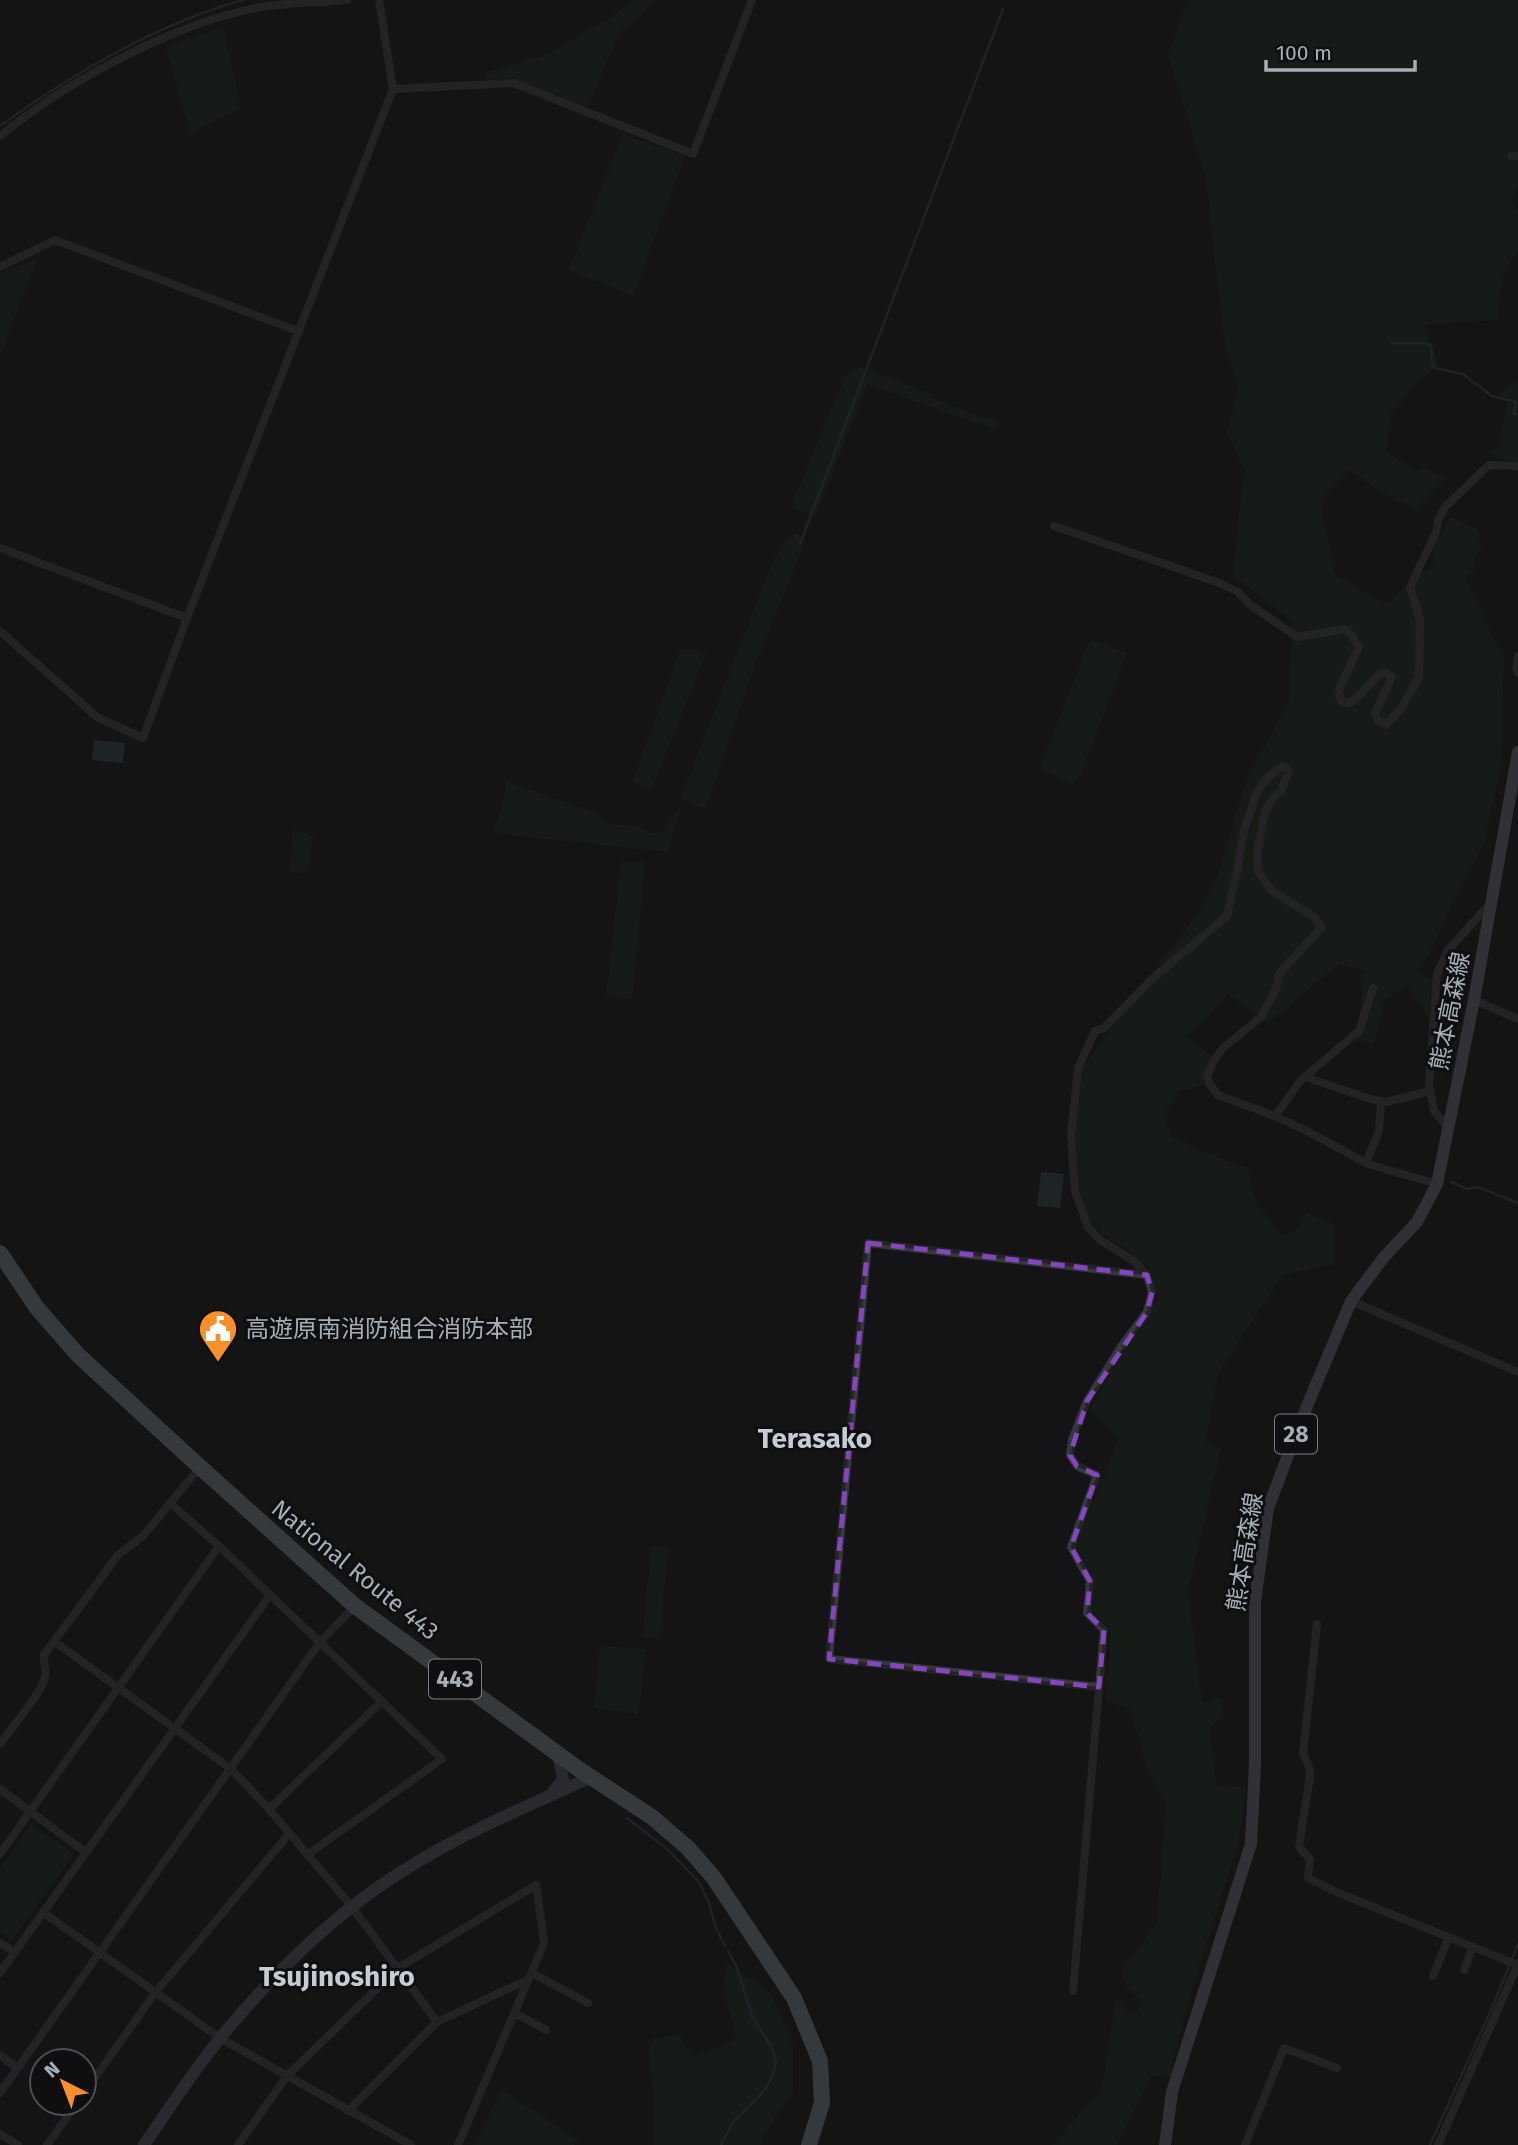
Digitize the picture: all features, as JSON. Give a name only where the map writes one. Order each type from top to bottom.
[{"type":"highway","name":"National Route 443","points":[[0,1254],[37,1308],[78,1355],[355,1606],[558,1755],[652,1817],[688,1848],[714,1878],[794,1997],[820,2061],[822,2103],[809,2145]]},
{"type":"main road","name":"熊本高森線","points":[[1165,2145],[1172,2092],[1251,1844],[1255,1765],[1255,1602],[1268,1508],[1351,1301],[1384,1257],[1417,1222],[1437,1184],[1474,1000],[1518,752]]},
{"type":"street","points":[[0,136],[30,111],[92,74],[191,27],[256,8],[347,0]]},
{"type":"street","points":[[0,631],[97,717],[143,738],[393,89],[379,0]]},
{"type":"street","points":[[393,89],[514,83],[693,153],[752,0]]},
{"type":"street","points":[[0,267],[55,240],[298,331]]},
{"type":"street","points":[[1054,526],[1217,582],[1238,592],[1249,604],[1297,637],[1345,629],[1359,646],[1338,692],[1341,701],[1349,703],[1357,698],[1384,672],[1392,677],[1375,714],[1378,720],[1386,725],[1401,709],[1419,677],[1420,619],[1410,587],[1436,533],[1438,520],[1457,493],[1489,465],[1518,466]]},
{"type":"street","points":[[0,548],[187,618]]},
{"type":"street","points":[[1518,656],[1518,673]]},
{"type":"street","points":[[1073,1991],[1104,1630],[1087,1613],[1090,1581],[1070,1546],[1097,1475],[1077,1466],[1070,1455],[1072,1440],[1087,1401],[1120,1348],[1147,1312],[1152,1292],[1147,1275],[1134,1261],[1100,1240],[1088,1227],[1075,1191],[1071,1135],[1078,1068],[1095,1031],[1104,1028],[1152,979],[1227,916],[1243,834],[1257,792],[1268,776],[1283,766],[1289,770],[1281,791],[1265,812],[1257,852],[1258,871],[1270,889],[1315,918],[1321,928],[1279,974],[1276,989],[1261,1017],[1222,1049],[1207,1076],[1209,1083],[1219,1095],[1275,1116],[1366,1163],[1437,1184]]},
{"type":"street","points":[[1448,1129],[1434,1111],[1430,1091],[1437,974],[1448,950],[1492,902]]},
{"type":"street","points":[[1275,1116],[1305,1077],[1359,1031],[1373,988]]},
{"type":"street","points":[[1474,1000],[1518,1019]]},
{"type":"street","points":[[1305,1077],[1386,1102],[1430,1091]]},
{"type":"street","points":[[1366,1163],[1378,1131],[1381,1101]]},
{"type":"street","points":[[1098,1687],[829,1659],[868,1243],[1147,1275]]},
{"type":"street","points":[[1351,1301],[1518,1372]]},
{"type":"street","points":[[0,1744],[43,1686],[47,1670],[43,1660],[55,1642],[118,1555],[144,1536],[200,1467]]},
{"type":"street","points":[[170,1503],[219,1546],[442,1759],[307,1856]]},
{"type":"street","points":[[0,1854],[219,1546]]},
{"type":"street","points":[[0,1973],[270,1595]]},
{"type":"street","points":[[0,2092],[320,1643],[355,1606]]},
{"type":"street","points":[[1317,1624],[1303,1753],[1310,1776],[1299,1847],[1310,1859],[1308,1878],[1340,1894],[1518,1965],[1437,2145]]},
{"type":"street","points":[[55,1642],[231,1769],[352,1906],[437,2022]]},
{"type":"street","points":[[269,1809],[382,1701]]},
{"type":"street","points":[[551,1796],[563,1779],[558,1755]]},
{"type":"street","points":[[144,2145],[220,2038],[267,1984],[352,1906],[417,1862],[475,1830],[591,1777]]},
{"type":"street","points":[[0,1789],[85,1852]]},
{"type":"street","points":[[98,2073],[155,1993],[289,1834]]},
{"type":"street","points":[[238,2145],[287,2076],[398,1968],[536,1885],[544,1943],[458,2145]]},
{"type":"street","points":[[44,1913],[220,2038],[400,2142],[411,2145]]},
{"type":"street","points":[[1433,1976],[1449,1937]]},
{"type":"street","points":[[0,1942],[15,1952]]},
{"type":"street","points":[[1464,1970],[1473,1947]]},
{"type":"street","points":[[530,1976],[588,2003]]},
{"type":"street","points":[[348,2110],[437,2022],[530,1976]]},
{"type":"street","points":[[515,2012],[546,2030]]},
{"type":"street","points":[[1245,2145],[1284,2048],[1337,2068]]},
{"type":"street","points":[[0,2055],[17,2068]]},
{"type":"street","points":[[47,2145],[67,2117]]},
{"type":"street","points":[[0,2134],[18,2145]]},
{"type":"highlighted area","points":[[868,1243],[1147,1275],[1152,1292],[1147,1312],[1087,1401],[1070,1455],[1077,1466],[1097,1475],[1071,1547],[1090,1581],[1087,1613],[1104,1630],[1099,1687],[829,1659]]},
{"type":"shaded area","points":[[632,0],[656,0],[618,35],[588,107],[513,78],[487,80],[484,73],[543,56],[611,17]]},
{"type":"shaded area","points":[[1188,0],[1518,0],[1518,185],[1511,201],[1518,211],[1518,249],[1505,271],[1500,290],[1498,320],[1425,325],[1439,365],[1414,386],[1390,415],[1387,452],[1415,470],[1424,468],[1446,478],[1417,508],[1393,500],[1349,470],[1320,501],[1335,575],[1386,603],[1433,565],[1434,544],[1451,517],[1478,529],[1481,548],[1473,572],[1465,577],[1504,659],[1501,764],[1484,843],[1451,905],[1432,949],[1417,972],[1433,980],[1428,1017],[1408,986],[1384,1000],[1374,1043],[1358,1041],[1364,970],[1339,964],[1268,1023],[1228,994],[1187,1038],[1211,1056],[1201,1086],[1177,1092],[1164,1116],[1171,1136],[1216,1157],[1248,1168],[1256,1203],[1283,1236],[1299,1227],[1307,1212],[1334,1225],[1335,1264],[1283,1275],[1218,1373],[1206,1441],[1221,1448],[1188,1591],[1202,1703],[1220,1697],[1224,1718],[1209,1727],[1217,1785],[1246,1788],[1239,1841],[1187,2005],[1172,2074],[1167,2077],[1152,2075],[1117,2145],[1051,2145],[1101,2092],[1116,1999],[1133,2017],[1143,2002],[1126,1987],[1122,1970],[1157,1923],[1166,1803],[1148,1771],[1130,1710],[1106,1700],[1111,1629],[1092,1611],[1094,1578],[1076,1545],[1119,1439],[1090,1410],[1124,1348],[1159,1297],[1149,1269],[1130,1251],[1107,1238],[1091,1222],[1079,1189],[1075,1133],[1081,1069],[1200,910],[1216,881],[1248,776],[1289,703],[1292,621],[1233,575],[1244,471],[1227,431],[1239,388],[1225,345],[1205,174],[1168,55]]},
{"type":"shaded area","points":[[223,26],[241,109],[190,133],[166,48]]},
{"type":"shaded area","points":[[623,134],[685,156],[633,296],[569,270]]},
{"type":"shaded area","points":[[37,259],[0,356],[0,273]]},
{"type":"shaded area","points":[[860,366],[998,423],[995,430],[867,384],[815,517],[791,507],[846,374]]},
{"type":"shaded area","points":[[1518,381],[1518,462],[1498,459],[1490,453],[1499,446],[1507,402],[1499,392]]},
{"type":"shaded area","points":[[797,533],[805,542],[754,668],[705,809],[685,802],[681,797],[772,563],[786,539]]},
{"type":"shaded area","points":[[1092,640],[1127,653],[1079,779],[1073,784],[1040,768]]},
{"type":"shaded area","points":[[681,649],[694,649],[706,654],[653,786],[644,789],[633,781]]},
{"type":"shaded area","points":[[94,740],[125,743],[123,763],[92,760]]},
{"type":"shaded area","points":[[506,781],[596,813],[610,824],[638,826],[648,833],[663,832],[673,815],[680,812],[667,852],[493,833],[502,806]]},
{"type":"shaded area","points":[[293,830],[313,836],[308,873],[290,872]]},
{"type":"shaded area","points":[[621,861],[645,862],[632,999],[606,996]]},
{"type":"shaded area","points":[[1041,1172],[1064,1174],[1060,1208],[1037,1206]]},
{"type":"shaded area","points":[[651,1546],[668,1547],[660,1638],[643,1637]]},
{"type":"shaded area","points":[[600,1646],[646,1649],[638,1714],[594,1708]]},
{"type":"shaded area","points":[[31,1824],[74,1854],[12,1940],[0,1932],[0,1869]]},
{"type":"shaded area","points":[[726,1963],[771,1993],[793,2046],[793,2093],[763,2135],[760,2145],[653,2145],[653,2089],[648,2050],[654,2038],[680,2035],[693,2057],[737,2038],[723,1989]]},
{"type":"shaded area","points":[[502,2090],[578,2140],[575,2145],[475,2145]]},
{"type":"waterway","points":[[0,126],[116,52],[179,22],[243,0]]},
{"type":"waterway","points":[[800,544],[1003,9]]},
{"type":"waterway","points":[[1392,343],[1424,343],[1431,346],[1435,368],[1463,374],[1492,396],[1516,402],[1513,414],[1518,414]]},
{"type":"waterway","points":[[1451,1182],[1467,1189],[1478,1187],[1518,1203]]},
{"type":"waterway","points":[[627,1818],[666,1848],[699,1882],[725,1946]]},
{"type":"waterway","points":[[1430,2145],[1518,1944]]},
{"type":"waterway","points":[[721,2145],[733,2122],[766,2089],[776,2061],[771,2047],[752,2016],[737,1968],[728,1951]]},
{"type":"place","name":"高遊原南消防組合消防本部","points":[[218,1363]]},
{"type":"district","name":"Terasako","points":[[815,1438]]},
{"type":"district","name":"Tsujinoshiro","points":[[337,1976]]}]
